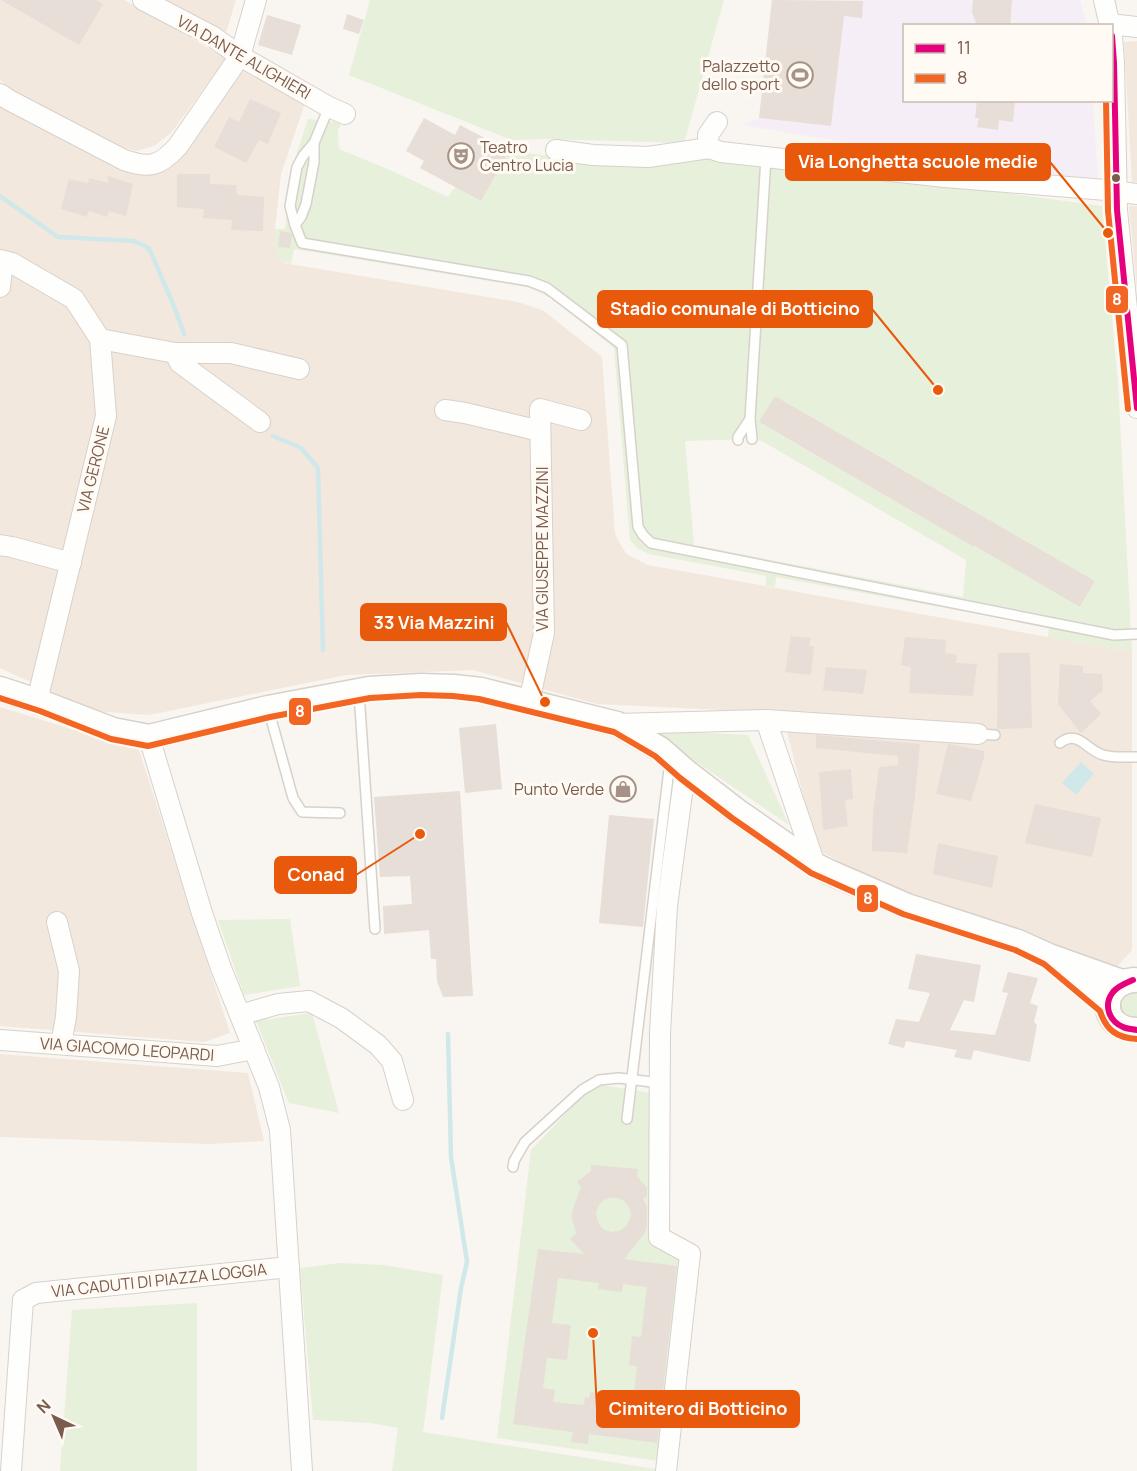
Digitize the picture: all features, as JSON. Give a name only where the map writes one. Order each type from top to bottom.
[{"type":"street","name":"VIA DANTE ALIGHIERI","points":[[143,0],[212,36],[240,56],[337,110]]},
{"type":"street","points":[[0,94],[124,160],[139,165],[156,164],[168,157],[178,146],[240,56],[256,0]]},
{"type":"street","points":[[1104,0],[1110,24]]},
{"type":"street","points":[[1113,28],[1137,27]]},
{"type":"street","points":[[1113,51],[1117,210],[1136,373],[1137,408]]},
{"type":"street","points":[[709,148],[708,135],[717,122]]},
{"type":"street","points":[[556,150],[593,155],[648,157],[709,148],[721,152],[945,177],[1137,194]]},
{"type":"street","points":[[0,287],[2,261]]},
{"type":"street","name":"VIA GERONE","points":[[2,261],[12,263],[74,299],[100,339],[106,416],[37,701]]},
{"type":"street","points":[[100,339],[175,353],[231,353],[299,369]]},
{"type":"street","points":[[175,353],[180,363],[260,422]]},
{"type":"street","name":"VIA GIUSEPPE MAZZINI","points":[[529,702],[544,633],[540,409],[581,420]]},
{"type":"street","points":[[445,410],[540,431]]},
{"type":"street","points":[[0,545],[12,546],[70,563]]},
{"type":"street","points":[[0,689],[113,730],[149,737],[268,708],[359,690],[386,692],[454,687],[481,690],[617,724],[766,720],[986,735]]},
{"type":"street","points":[[766,720],[815,865]]},
{"type":"street","points":[[617,724],[660,749],[737,812],[829,873],[907,906],[1018,942],[1049,956],[1132,979]]},
{"type":"street","name":"VIA CADUTI DI PIAZZA LOGGIA","points":[[149,737],[202,913],[221,968],[269,1087],[280,1130],[302,1471]]},
{"type":"street","points":[[666,1471],[690,1254],[658,1237],[661,1022],[678,765]]},
{"type":"street","points":[[57,922],[69,971],[66,1017],[61,1044]]},
{"type":"street","points":[[1049,956],[1108,1006]]},
{"type":"street","points":[[1132,979],[1114,988],[1109,996],[1108,1006],[1110,1016],[1117,1025],[1127,1030],[1137,1030]]},
{"type":"street","points":[[240,1015],[278,1004],[309,1001],[341,1018],[378,1046],[392,1061],[403,1100]]},
{"type":"street","name":"VIA GIACOMO LEOPARDI","points":[[0,1040],[217,1056],[254,1049]]},
{"type":"street","name":"VIA CADUTI DI PIAZZA LOGGIA","points":[[11,1471],[23,1300],[36,1293],[289,1267]]},
{"type":"lane","points":[[337,110],[297,167],[290,206],[302,243],[529,281],[547,288],[622,345],[638,527],[651,543],[760,561],[954,599],[1114,635],[1137,634]]},
{"type":"lane","points":[[295,225],[306,204],[314,162],[314,143]]},
{"type":"lane","points":[[750,419],[743,439],[750,419],[766,157]]},
{"type":"lane","points":[[359,690],[368,771],[375,929]]},
{"type":"lane","points":[[268,708],[293,798],[302,812],[340,813]]},
{"type":"lane","points":[[1060,743],[1069,738],[1075,738],[1094,752],[1105,756],[1137,757]]},
{"type":"lane","points":[[627,1119],[678,765]]},
{"type":"lane","points":[[513,1167],[525,1142],[582,1090],[599,1080],[619,1078],[660,1083]]},
{"type":"shaded area","points":[[0,0],[124,0],[226,58],[171,133],[154,146],[136,151],[114,145],[19,94],[0,80]]},
{"type":"shaded area","points":[[158,0],[236,0],[225,36]]},
{"type":"shaded area","points":[[772,0],[1080,0],[1087,24],[903,24],[903,102],[1093,102],[1098,179],[993,168],[993,159],[873,147],[742,125],[759,118]]},
{"type":"shaded area","points":[[1137,41],[1137,182],[1132,182],[1124,42]]},
{"type":"shaded area","points":[[244,68],[306,100],[281,174],[275,229],[284,263],[518,302],[544,311],[602,357],[615,534],[628,555],[648,565],[1132,652],[1132,950],[1114,970],[867,877],[817,849],[782,713],[597,704],[473,670],[346,675],[149,715],[94,711],[0,668],[0,107],[136,172],[185,152]]},
{"type":"shaded area","points":[[1129,206],[1137,206],[1137,290]]},
{"type":"shaded area","points":[[0,707],[139,750],[230,1033],[204,1042],[0,1026]]},
{"type":"shaded area","points":[[0,1054],[248,1073],[264,1141],[209,1144],[0,1137]]},
{"type":"green space","points":[[370,0],[724,0],[684,143],[511,140],[349,75]]},
{"type":"green space","points":[[308,119],[341,124],[338,131],[339,149],[448,197],[455,187],[481,201],[509,151],[560,157],[707,153],[1102,206],[1118,383],[1132,652],[1048,637],[1049,627],[776,577],[775,587],[766,586],[766,576],[649,554],[637,548],[630,540],[614,348],[551,298],[527,287],[294,249],[291,264],[280,260],[275,248],[275,229],[285,229],[293,165]],"holes":[[[775,396],[990,520],[975,547],[760,423]],[[752,439],[762,441],[966,560],[963,597],[694,545],[685,441]],[[997,524],[1095,581],[1080,607]]]},
{"type":"green space","points":[[649,730],[748,735],[789,825]]},
{"type":"green space","points":[[290,919],[300,986],[244,995],[218,920]]},
{"type":"green space","points":[[1130,993],[1137,993],[1137,1019],[1135,1020],[1121,1014],[1121,1001]]},
{"type":"green space","points":[[312,1013],[339,1113],[289,1103],[256,1021]]},
{"type":"green space","points":[[601,1085],[651,1093],[652,1237],[688,1257],[659,1461],[497,1438],[531,1150],[585,1094]]},
{"type":"green space","points":[[340,1263],[384,1265],[443,1275],[423,1432],[655,1469],[655,1471],[392,1471],[398,1428],[371,1423],[313,1420],[300,1268]]},
{"type":"green space","points":[[197,1303],[197,1471],[60,1471],[72,1310]]},
{"type":"water","points":[[1081,762],[1094,774],[1076,795],[1062,783]]},
{"type":"building","points":[[1,0],[96,0],[103,4],[79,45]]},
{"type":"building","name":"Palazzetto dello sport","points":[[772,0],[863,1],[862,18],[844,16],[831,126],[759,118]]},
{"type":"building","points":[[973,0],[1012,0],[1010,24],[976,24],[972,12]]},
{"type":"building","points":[[347,14],[364,20],[359,34],[343,29]]},
{"type":"building","points":[[267,15],[301,25],[292,55],[258,45]]},
{"type":"building","points":[[250,99],[281,113],[268,144],[259,140],[246,163],[214,147],[229,117],[239,122]]},
{"type":"building","points":[[977,102],[1015,102],[1013,122],[999,120],[998,130],[977,127],[979,118],[975,118]]},
{"type":"building","name":"Teatro Centro Lucia","points":[[424,118],[455,135],[460,125],[509,151],[481,201],[420,168],[424,161],[406,151]]},
{"type":"building","points":[[177,174],[210,174],[210,184],[236,185],[237,195],[264,197],[263,231],[231,230],[232,220],[203,218],[204,209],[177,207]]},
{"type":"building","points":[[108,176],[133,184],[126,216],[109,211],[107,217],[89,211],[87,217],[61,209],[69,179],[88,183],[89,178],[108,183]]},
{"type":"building","points":[[280,231],[291,233],[290,248],[278,247]]},
{"type":"building","points":[[775,396],[1095,581],[1080,607],[759,422]]},
{"type":"building","points":[[791,636],[811,638],[809,646],[814,646],[811,675],[785,672]]},
{"type":"building","points":[[905,637],[946,640],[945,653],[957,655],[956,663],[977,664],[973,696],[909,693],[911,667],[901,665]]},
{"type":"building","points":[[998,653],[1030,653],[1032,728],[997,729]]},
{"type":"building","points":[[1060,664],[1083,666],[1083,673],[1102,674],[1103,690],[1090,701],[1101,714],[1081,733],[1058,704]]},
{"type":"building","points":[[826,667],[867,670],[863,694],[823,690]]},
{"type":"building","points":[[496,724],[502,789],[465,793],[459,728]]},
{"type":"building","points":[[816,735],[920,744],[907,853],[872,851],[873,813],[879,767],[898,765],[898,756],[816,748]]},
{"type":"building","points":[[948,744],[984,751],[971,801],[936,794]]},
{"type":"building","points":[[851,769],[853,799],[845,800],[848,826],[823,830],[819,772]]},
{"type":"building","points":[[460,791],[473,996],[443,997],[437,981],[436,959],[431,959],[429,930],[384,934],[383,906],[412,904],[410,876],[380,877],[374,797]]},
{"type":"building","points":[[1035,804],[1101,818],[1092,857],[1025,843]]},
{"type":"building","points":[[609,815],[654,819],[643,927],[599,923]]},
{"type":"building","points":[[938,843],[998,856],[992,888],[933,874]]},
{"type":"building","points":[[916,954],[981,965],[974,1002],[964,1000],[950,1030],[995,1035],[1008,993],[1002,992],[1008,972],[1038,978],[1030,1003],[1038,1006],[1030,1062],[974,1050],[971,1060],[954,1057],[957,1050],[906,1041],[904,1048],[888,1044],[896,1019],[919,1022],[930,993],[908,989]]},
{"type":"building","points":[[591,1165],[638,1169],[637,1176],[647,1188],[647,1196],[643,1199],[647,1206],[647,1227],[624,1259],[677,1266],[657,1443],[589,1434],[588,1444],[571,1442],[573,1432],[513,1424],[538,1249],[584,1254],[570,1239],[576,1233],[572,1212],[581,1187],[577,1182],[591,1171]],"holes":[[[610,1198],[624,1201],[631,1214],[625,1227],[619,1231],[605,1230],[597,1219],[596,1212],[599,1205]],[[558,1278],[599,1283],[598,1289],[622,1292],[623,1284],[647,1287],[641,1337],[632,1336],[629,1365],[637,1366],[633,1403],[604,1399],[604,1393],[590,1392],[589,1398],[585,1397],[584,1405],[553,1402],[555,1390],[543,1388],[547,1358],[567,1360],[571,1325],[552,1323]]]},
{"type":"waterway","points":[[0,196],[58,237],[134,241],[149,248],[184,334]]},
{"type":"waterway","points":[[273,436],[301,448],[318,468],[323,650]]},
{"type":"waterway","points":[[442,1418],[461,1288],[467,1262],[451,1157],[448,1034]]},
{"type":"transit line","name":"11","points":[[1113,50],[1117,210],[1137,408]]},
{"type":"transit line","name":"8","points":[[1106,102],[1108,211],[1128,409]]},
{"type":"transit line","name":"8","points":[[0,698],[111,739],[148,746],[270,717],[370,698],[421,695],[479,699],[614,732],[655,756],[732,818],[811,873],[903,914],[1015,950],[1044,964],[1100,1011],[1113,1032],[1137,1039]]},
{"type":"transit line","name":"11","points":[[1133,980],[1113,992],[1108,1007],[1114,1021],[1126,1028],[1137,1030]]},
{"type":"place","name":"Palazzetto dello sport","points":[[800,75]]},
{"type":"place","name":"Teatro Centro Lucia","points":[[461,156]]},
{"type":"place","name":"Via Longhetta scuole medie","points":[[1108,233]]},
{"type":"place","name":"Stadio comunale di Botticino","points":[[938,390]]},
{"type":"place","name":"33 Via Mazzini","points":[[545,702]]},
{"type":"place","name":"Punto Verde","points":[[623,789]]},
{"type":"place","name":"Conad","points":[[420,834]]},
{"type":"place","name":"Cimitero di Botticino","points":[[593,1333]]}]
